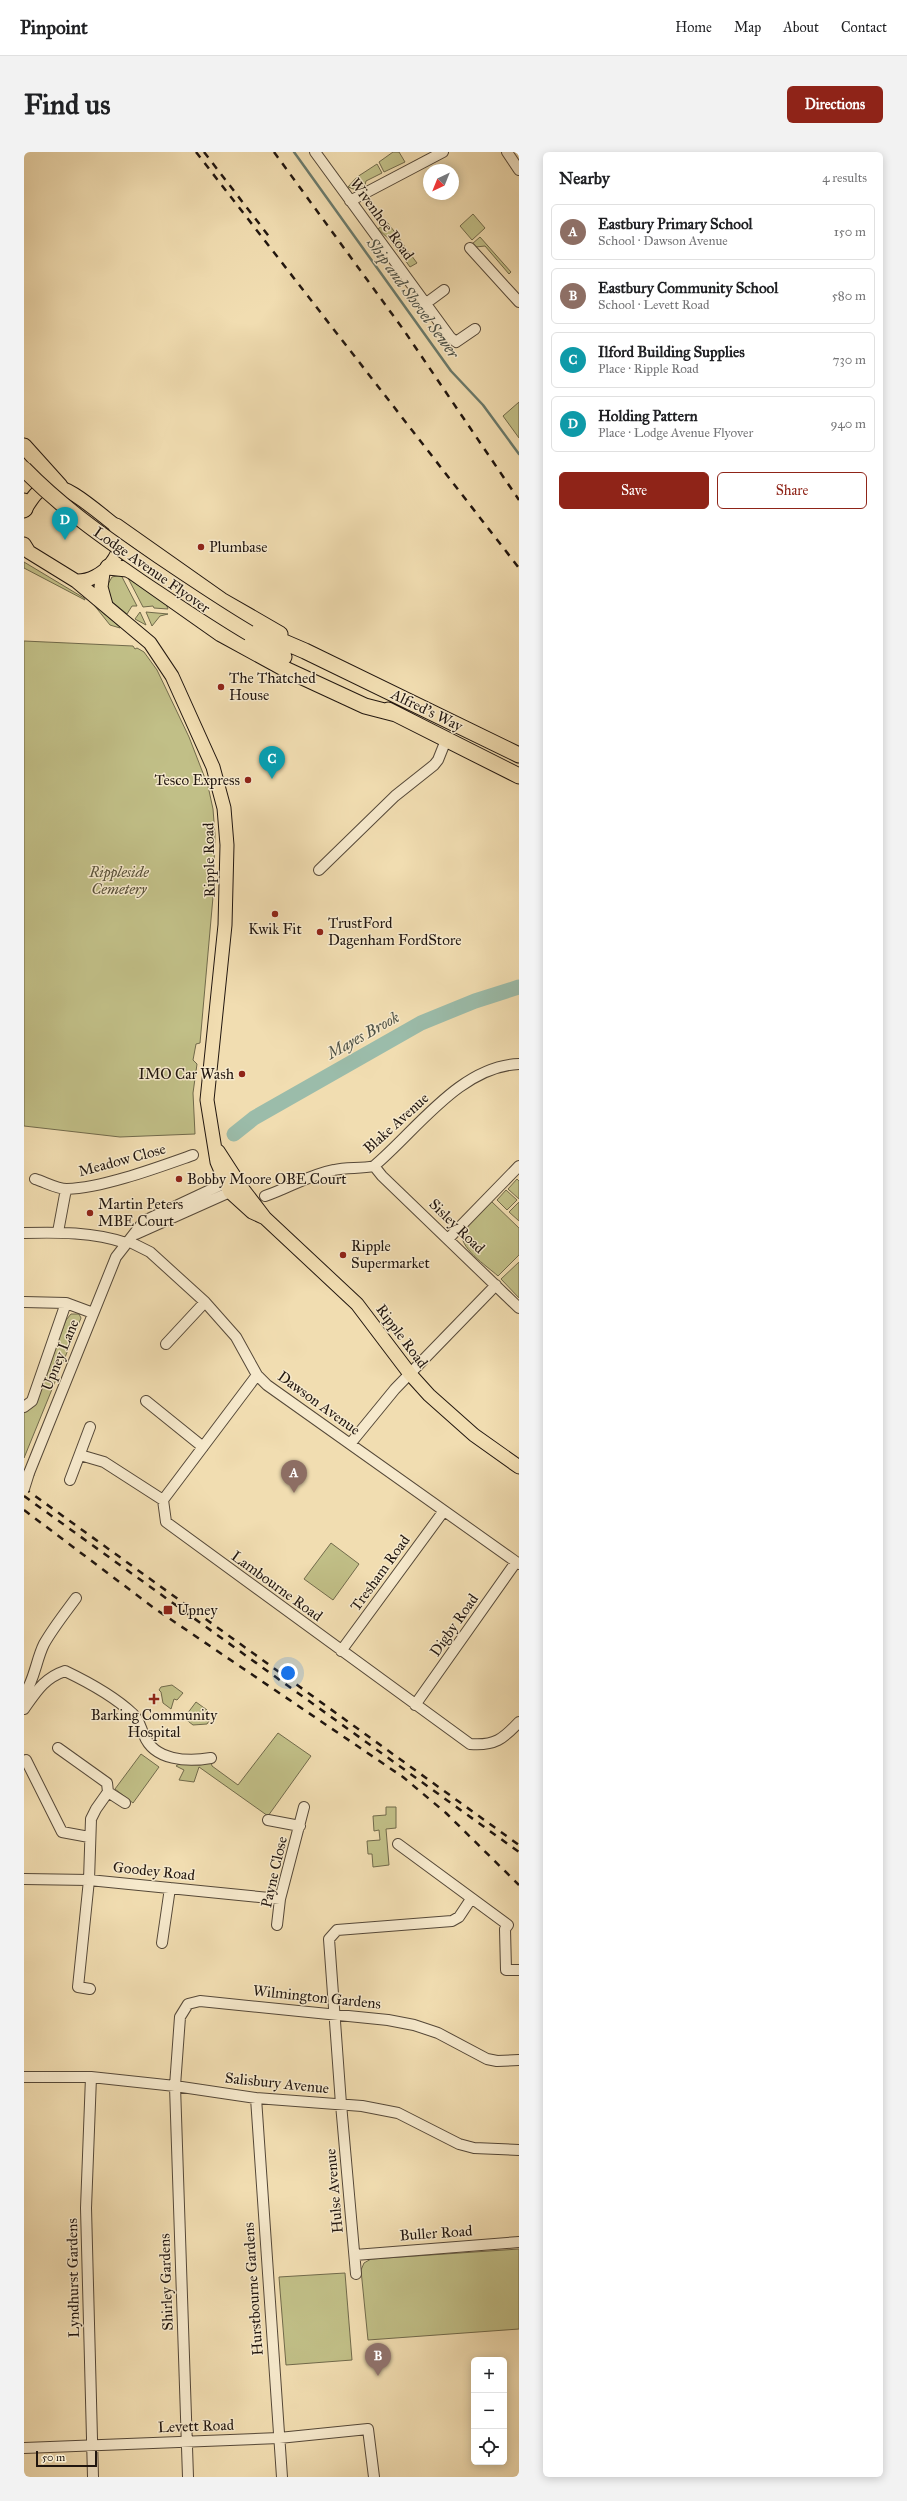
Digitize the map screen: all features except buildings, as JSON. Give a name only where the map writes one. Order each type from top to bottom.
[{"type":"highway","points":[[24,446],[60,486]]},
{"type":"highway","name":"Lodge Avenue Flyover","points":[[24,469],[59,503],[80,520],[215,613],[249,633],[271,650],[396,714]]},
{"type":"highway","points":[[116,526],[221,600],[335,665]]},
{"type":"highway","points":[[106,570],[127,569],[221,634],[286,669],[365,706],[396,714]]},
{"type":"highway","name":"Lodge Avenue Flyover","points":[[249,633],[277,639],[335,665]]},
{"type":"highway","name":"Alfred's Way","points":[[335,665],[519,755]]},
{"type":"highway","name":"Alfred's Way","points":[[396,714],[519,776]]},
{"type":"main road","points":[[24,507],[40,490],[48,486],[60,486],[116,526],[119,533],[120,546],[106,570],[101,587],[106,605]]},
{"type":"main road","name":"Ripple Road","points":[[26,549],[76,581],[150,643],[165,663],[202,739],[220,789],[227,845],[225,925],[207,1100],[217,1150],[232,1184],[265,1218],[357,1304],[410,1374],[430,1395],[474,1435],[519,1467]]},
{"type":"main road","points":[[76,581],[88,580],[106,570]]},
{"type":"street","name":"Wivenhoe Road","points":[[316,152],[425,304],[454,341],[458,341],[474,329]]},
{"type":"street","points":[[507,152],[519,170]]},
{"type":"street","points":[[350,201],[439,153]]},
{"type":"street","points":[[470,248],[519,302]]},
{"type":"street","points":[[425,304],[444,290]]},
{"type":"street","points":[[319,870],[395,796],[434,765],[438,760],[446,740]]},
{"type":"street","name":"Blake Avenue","points":[[265,1196],[301,1179],[336,1169],[361,1169],[374,1166],[455,1090],[482,1074],[519,1064]]},
{"type":"street","name":"Meadow Close","points":[[35,1179],[66,1189],[85,1187],[152,1169],[193,1155]]},
{"type":"street","name":"Sisley Road","points":[[374,1166],[382,1176],[449,1238],[519,1308]]},
{"type":"street","points":[[449,1238],[519,1166]]},
{"type":"street","name":"Upney Lane","points":[[24,1489],[114,1260],[129,1241],[147,1227],[197,1208],[232,1184]]},
{"type":"street","points":[[58,1232],[66,1189]]},
{"type":"street","name":"Dawson Avenue","points":[[24,1233],[58,1232],[129,1241],[156,1258],[205,1302],[236,1337],[257,1375],[267,1385],[443,1512],[518,1563]]},
{"type":"street","points":[[350,1444],[410,1374],[496,1285]]},
{"type":"street","points":[[24,1302],[66,1304],[93,1313]]},
{"type":"street","points":[[166,1344],[205,1302]]},
{"type":"street","points":[[24,1407],[32,1401],[66,1304]]},
{"type":"street","points":[[80,1455],[104,1462],[163,1500],[257,1375]]},
{"type":"street","points":[[146,1401],[203,1447]]},
{"type":"street","points":[[70,1480],[90,1427]]},
{"type":"street","name":"Lambourne Road","points":[[163,1500],[164,1517],[172,1528],[470,1744],[487,1746],[504,1737],[519,1722]]},
{"type":"street","name":"Tresham Road","points":[[341,1651],[443,1512]]},
{"type":"street","name":"Digby Road","points":[[416,1705],[518,1563]]},
{"type":"street","points":[[24,1695],[31,1685],[31,1678],[38,1667],[44,1644],[76,1598]]},
{"type":"street","points":[[38,1667],[44,1681]]},
{"type":"street","points":[[24,1709],[44,1681],[52,1675],[65,1671],[132,1713],[139,1720],[144,1735],[151,1746],[159,1752],[177,1759],[196,1761],[212,1758]]},
{"type":"street","points":[[58,1748],[107,1783],[108,1792],[93,1814],[89,1837],[89,1880],[78,1987],[90,1989]]},
{"type":"street","points":[[26,1760],[62,1832],[89,1837]]},
{"type":"street","points":[[108,1792],[125,1803]]},
{"type":"street","name":"Payne Close","points":[[277,1925],[280,1899],[304,1807]]},
{"type":"street","name":"Payne Close","points":[[268,1820],[300,1826]]},
{"type":"street","points":[[398,1844],[508,1926],[505,1929],[506,1970],[519,1970]]},
{"type":"street","name":"Goodey Road","points":[[24,1878],[89,1880],[280,1899]]},
{"type":"street","points":[[162,1943],[170,1888]]},
{"type":"street","name":"Hulse Avenue","points":[[356,2274],[328,1944],[332,1933],[337,1930],[452,1921],[459,1917],[472,1899]]},
{"type":"street","name":"Wilmington Gardens","points":[[175,2086],[180,2017],[188,2004],[200,2000],[333,2014],[414,2025],[438,2033],[487,2059],[497,2061],[519,2060]]},
{"type":"street","name":"Salisbury Avenue","points":[[24,2077],[92,2078],[175,2086],[256,2098],[362,2106],[398,2113],[466,2146],[501,2151],[519,2150]]},
{"type":"street","name":"Lyndhurst Gardens","points":[[92,2078],[86,2208],[93,2477]]},
{"type":"street","name":"Shirley Gardens","points":[[175,2086],[188,2477]]},
{"type":"street","name":"Hurstbourne Gardens","points":[[256,2098],[282,2477]]},
{"type":"street","name":"Buller Road","points":[[355,2254],[519,2242]]},
{"type":"street","name":"Levett Road","points":[[24,2448],[279,2438],[368,2429],[374,2477]]},
{"type":"green space","points":[[393,152],[399,152],[405,162],[384,172],[379,162]]},
{"type":"green space","points":[[377,164],[382,173],[366,181],[365,185],[356,190],[348,187],[357,177]]},
{"type":"green space","points":[[473,214],[485,228],[472,240],[460,226]]},
{"type":"green space","points":[[387,222],[397,235],[390,240],[378,229]]},
{"type":"green space","points":[[480,237],[511,272],[509,274],[485,246],[476,247],[472,244]]},
{"type":"green space","points":[[399,238],[406,249],[400,253],[392,243]]},
{"type":"green space","points":[[408,251],[417,263],[410,267],[402,256]]},
{"type":"green space","points":[[519,402],[519,438],[503,416]]},
{"type":"green space","points":[[24,562],[84,598],[85,600],[24,568]]},
{"type":"green space","points":[[121,575],[137,606],[132,606],[127,614],[110,600],[107,586],[112,577]]},
{"type":"green space","points":[[128,578],[166,604],[168,609],[154,608],[153,606],[143,607]]},
{"type":"green space","points":[[94,605],[120,627],[120,628],[110,625]]},
{"type":"green space","points":[[140,612],[146,625],[135,619]]},
{"type":"green space","points":[[146,612],[168,614],[160,616],[152,626]]},
{"type":"green space","name":"Rippleside Cemetery","points":[[24,641],[133,646],[135,649],[137,648],[144,652],[157,670],[189,737],[208,786],[213,809],[215,835],[213,897],[200,1043],[196,1044],[193,1060],[197,1064],[193,1093],[195,1134],[120,1137],[24,1126]]},
{"type":"green space","points":[[517,1179],[519,1181],[519,1199],[508,1189]]},
{"type":"green space","points":[[506,1190],[517,1200],[507,1210],[497,1200]]},
{"type":"green space","points":[[491,1201],[519,1228],[519,1255],[498,1276],[474,1256],[464,1243],[462,1236],[462,1230]]},
{"type":"green space","points":[[519,1202],[519,1221],[509,1212]]},
{"type":"green space","points":[[519,1262],[519,1298],[501,1279]]},
{"type":"green space","points":[[71,1314],[79,1314],[81,1318],[24,1458],[24,1411],[33,1407],[66,1320]]},
{"type":"green space","points":[[331,1543],[359,1564],[333,1600],[304,1579]]},
{"type":"green space","points":[[172,1685],[183,1693],[177,1700],[174,1699],[171,1709],[163,1703],[161,1692],[159,1690],[161,1687]]},
{"type":"green space","points":[[196,1702],[207,1710],[209,1721],[207,1724],[193,1725],[184,1718]]},
{"type":"green space","points":[[278,1733],[311,1756],[268,1816],[199,1767],[194,1782],[179,1780],[184,1770],[176,1766],[179,1764],[200,1765],[211,1762],[212,1766],[238,1785]]},
{"type":"green space","points":[[141,1754],[159,1767],[133,1803],[115,1789]]},
{"type":"green space","points":[[386,1807],[396,1807],[396,1828],[386,1829],[389,1865],[373,1867],[372,1854],[368,1854],[367,1841],[380,1840],[379,1830],[374,1831],[373,1816],[386,1815]]},
{"type":"green space","points":[[519,2249],[519,2329],[368,2340],[361,2270],[364,2263],[371,2259]]},
{"type":"green space","points":[[345,2273],[352,2360],[286,2365],[279,2277]]},
{"type":"waterway","name":"Ship and Shovel Sewer","points":[[294,152],[451,371],[483,405],[519,454]]},
{"type":"waterway","name":"Mayes Brook","points":[[234,1134],[254,1118],[421,1023],[475,1001],[519,987]]},
{"type":"railway","points":[[196,152],[519,568]]},
{"type":"railway","points":[[204,152],[271,239]]},
{"type":"railway","points":[[274,152],[403,329],[519,500]]},
{"type":"railway","points":[[24,1488],[519,1845]]},
{"type":"railway","points":[[24,1496],[519,1852]]},
{"type":"railway","points":[[24,1510],[154,1608],[403,1777],[446,1813],[519,1885]]},
{"type":"place","name":"Holding Pattern","points":[[65,540]]},
{"type":"place","name":"Plumbase","points":[[201,547]]},
{"type":"place","name":"The Thatched House","points":[[221,687]]},
{"type":"place","name":"Ilford Building Supplies","points":[[272,779]]},
{"type":"place","name":"Tesco Express","points":[[248,780]]},
{"type":"place","name":"Kwik Fit","points":[[275,914]]},
{"type":"place","name":"TrustFord Dagenham FordStore","points":[[320,932]]},
{"type":"place","name":"IMO Car Wash","points":[[242,1074]]},
{"type":"place","name":"Bobby Moore OBE Court","points":[[179,1179]]},
{"type":"place","name":"Martin Peters MBE Court","points":[[90,1213]]},
{"type":"place","name":"Ripple Supermarket","points":[[343,1255]]},
{"type":"place","name":"Eastbury Primary School","points":[[294,1493]]},
{"type":"place","name":"Upney","points":[[168,1610]]},
{"type":"place","name":"Barking Community Hospital","points":[[154,1699]]},
{"type":"place","name":"Eastbury Community School","points":[[378,2376]]}]
